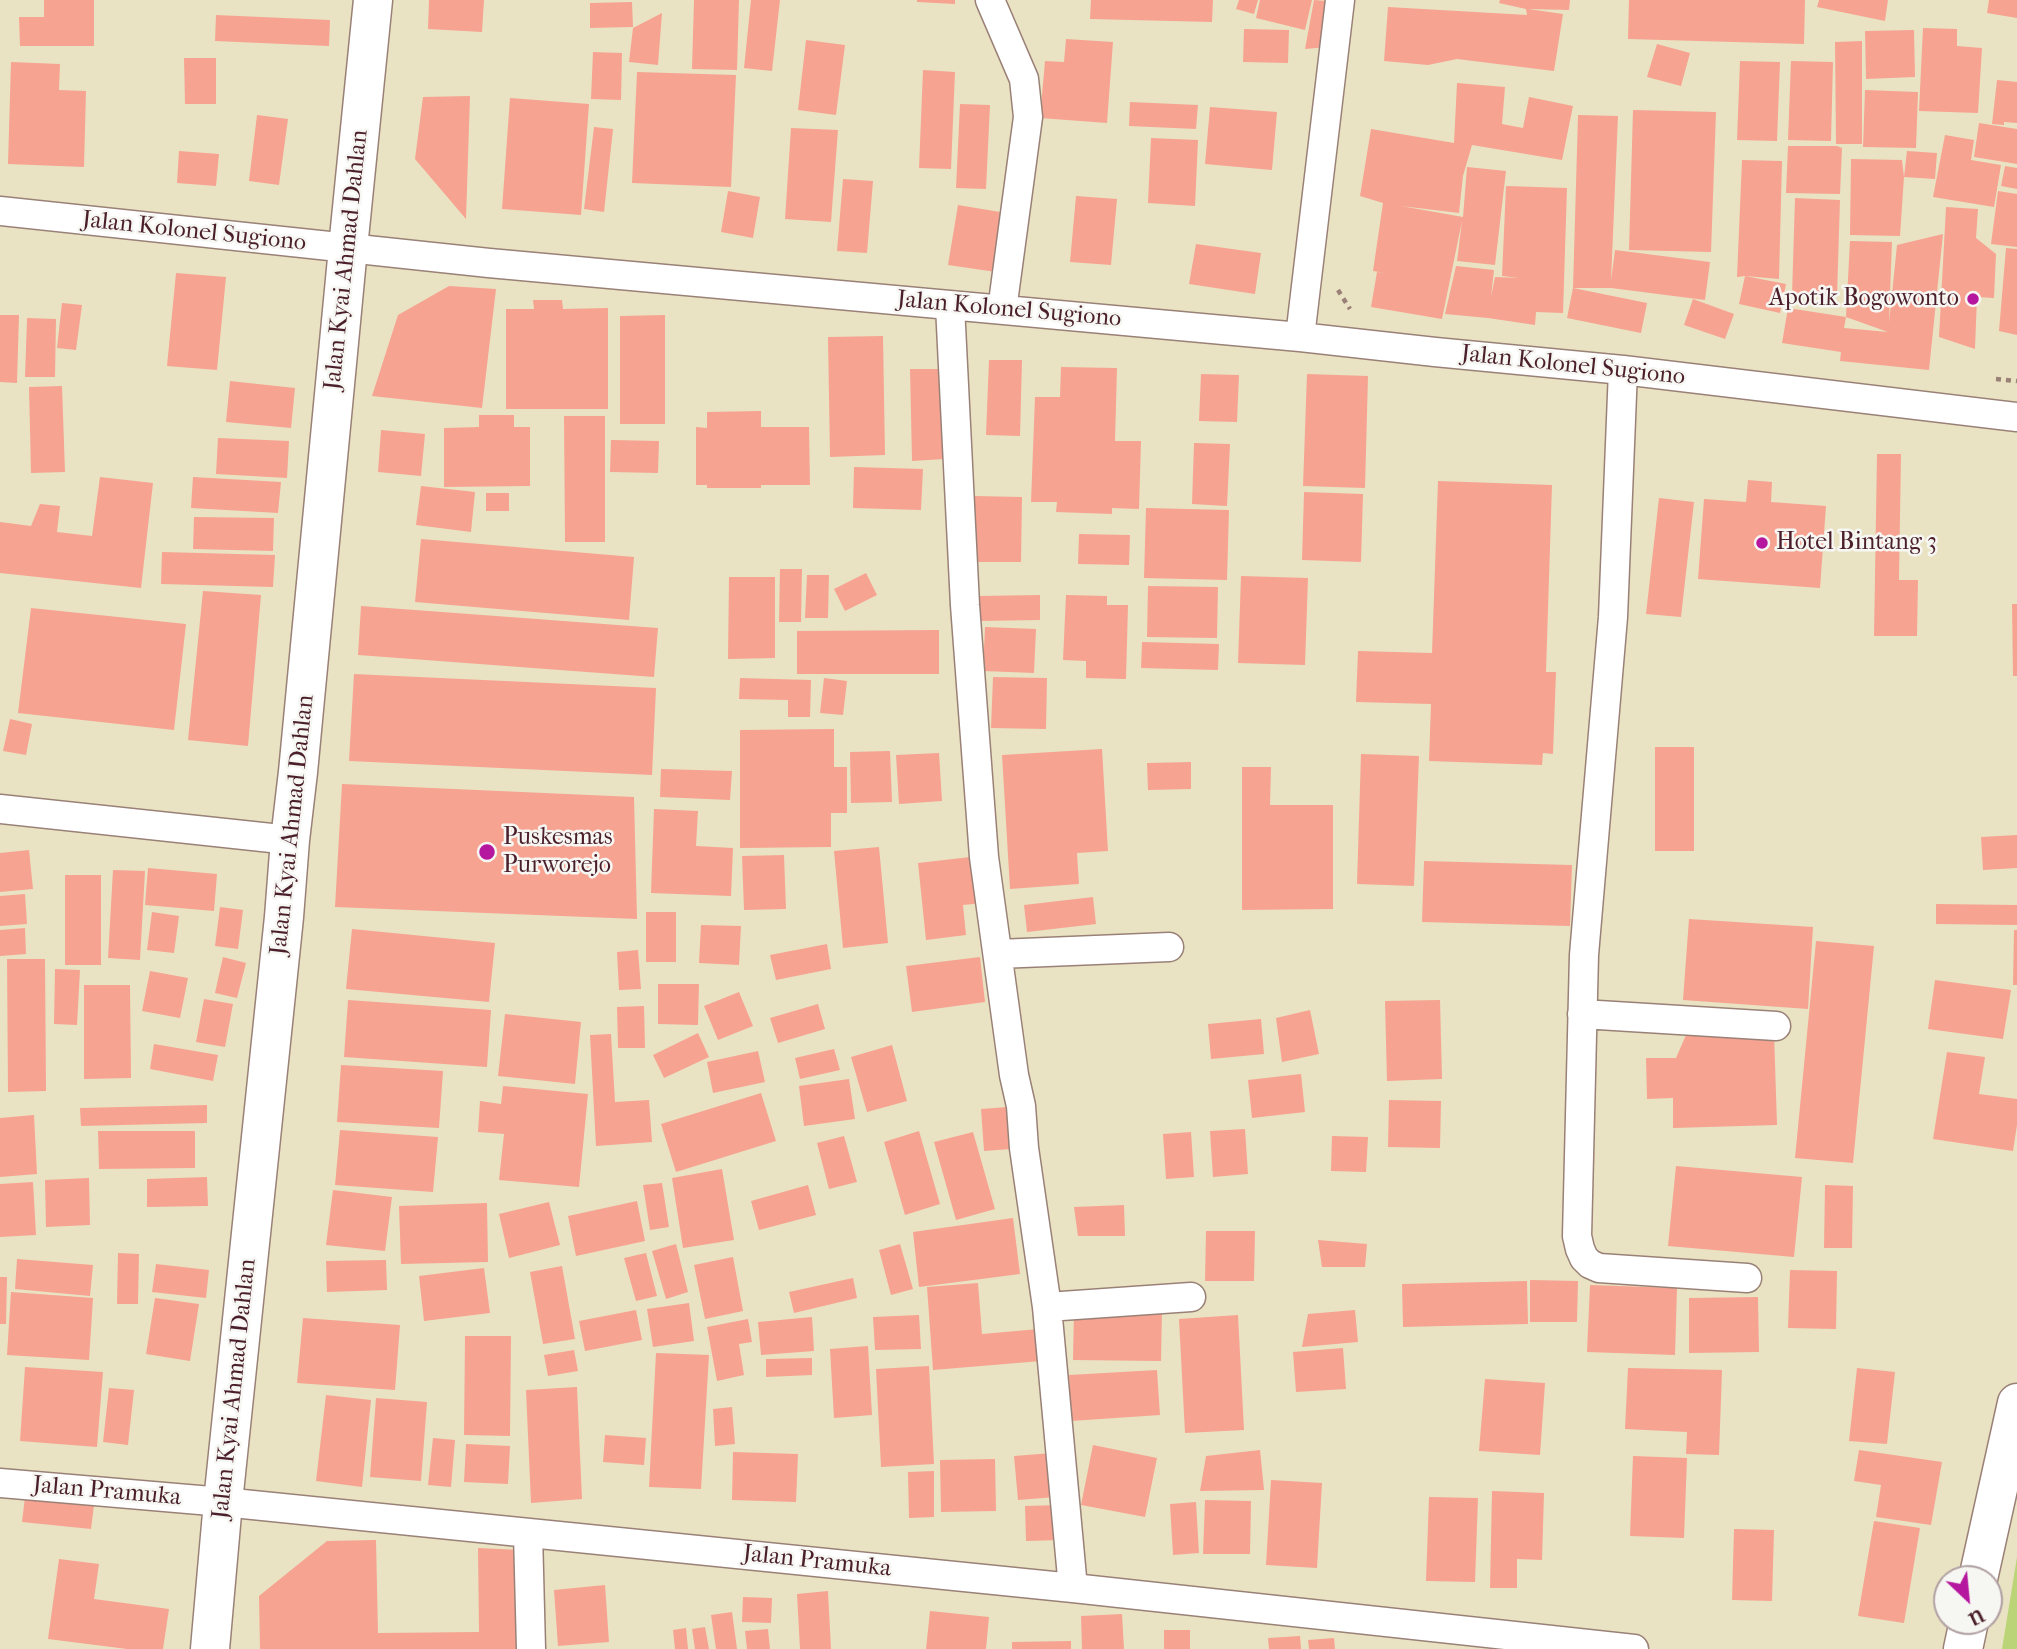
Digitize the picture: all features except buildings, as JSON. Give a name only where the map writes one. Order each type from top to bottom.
[{"type":"street","name":"Jalan Kyai Ahmad Dahlan","points":[[210,1649],[373,0]]},
{"type":"street","points":[[990,0],[1024,79],[1028,117],[1002,310]]},
{"type":"street","points":[[1300,337],[1340,0]]},
{"type":"street","name":"Jalan Kolonel Sugiono","points":[[0,211],[348,248],[1300,337],[1623,370],[2017,417]]},
{"type":"street","points":[[950,306],[965,605],[984,857],[1014,1075],[1021,1106],[1024,1148],[1047,1307],[1073,1588]]},
{"type":"street","points":[[1623,370],[1613,617],[1584,955],[1577,1236],[1584,1258],[1600,1268],[1746,1278]]},
{"type":"street","points":[[0,809],[290,841]]},
{"type":"street","points":[[998,954],[1169,947]]},
{"type":"street","points":[[1582,1014],[1776,1026]]},
{"type":"street","points":[[1047,1307],[1191,1297]]},
{"type":"street","points":[[1981,1565],[2017,1403]]},
{"type":"street","name":"Jalan Pramuka","points":[[0,1483],[223,1502],[1073,1588],[1634,1649]]},
{"type":"street","points":[[528,1533],[531,1649]]},
{"type":"path","points":[[1335,286],[1356,317]]},
{"type":"path","points":[[1989,379],[2017,381]]},
{"type":"green space","points":[[2017,1557],[2017,1649],[2002,1649]]},
{"type":"place","name":"Apotik Bogowonto","points":[[1973,299]]},
{"type":"place","name":"Hotel Bintang 3","points":[[1762,543]]},
{"type":"place","name":"Puskesmas Purworejo","points":[[487,852]]}]
